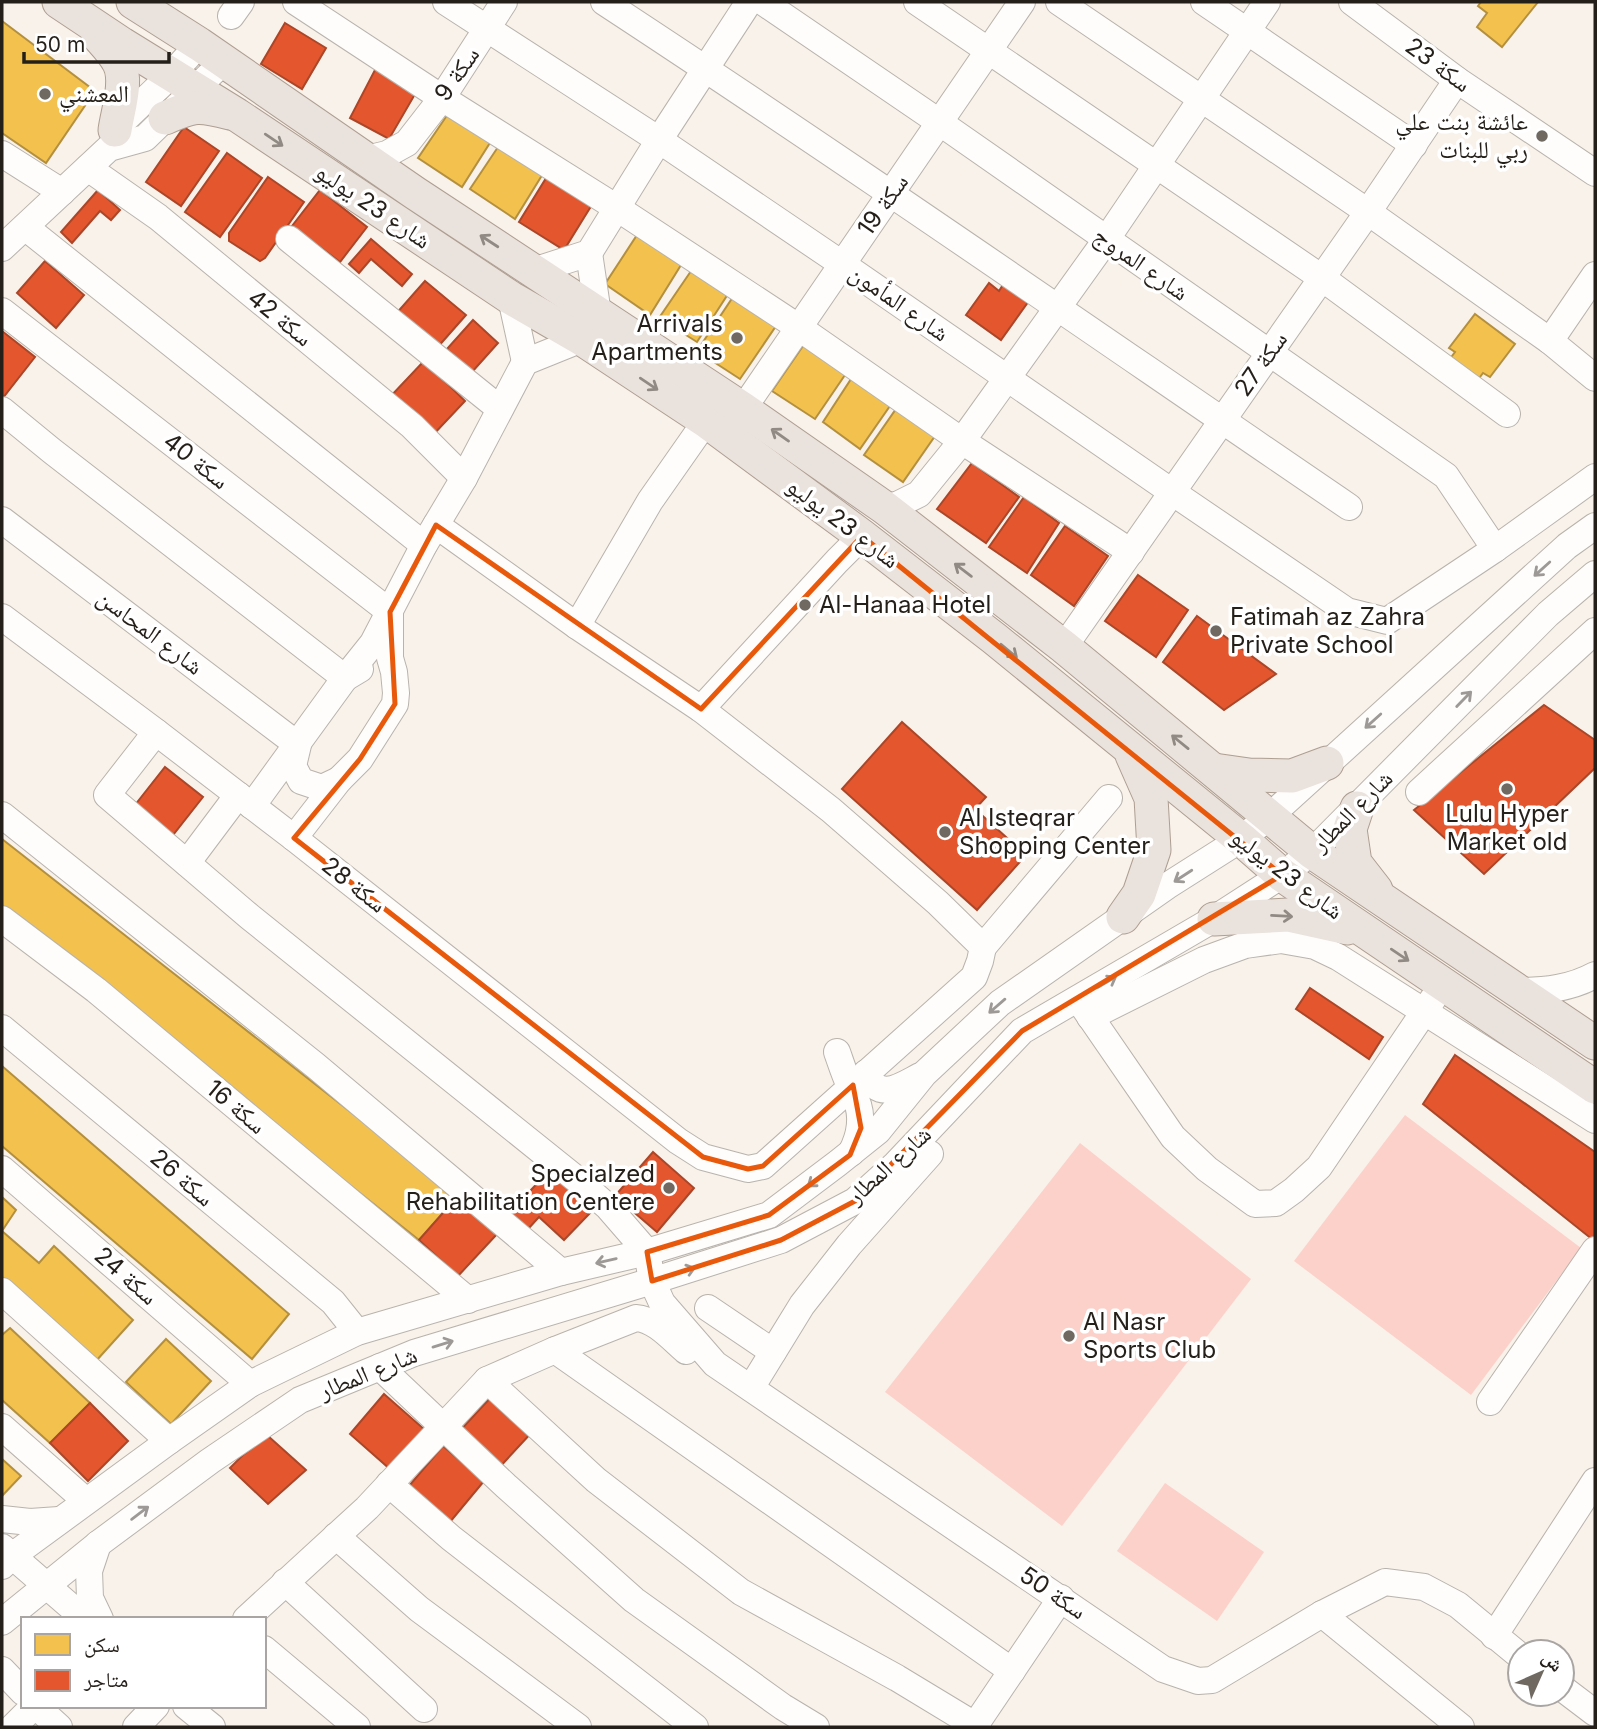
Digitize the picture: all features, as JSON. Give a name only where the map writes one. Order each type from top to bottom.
[{"type":"main road","name":"شارع 23 يوليو","points":[[133,2],[533,271],[590,326],[706,421],[862,536],[995,639],[1241,839],[1282,876],[1595,1087]]},
{"type":"main road","name":"شارع 23 يوليو","points":[[71,10],[237,115],[511,298],[590,326],[743,408],[885,508],[1064,647],[1312,852],[1595,1042]]},
{"type":"main road","points":[[71,10],[119,61],[122,71],[121,92],[112,139]]},
{"type":"main road","points":[[165,118],[190,108],[205,107],[237,115]]},
{"type":"main road","points":[[1123,917],[1139,894],[1154,850],[1151,798],[1129,750]]},
{"type":"main road","points":[[1213,769],[1250,775],[1292,776],[1327,763]]},
{"type":"main road","points":[[1357,808],[1350,829],[1355,863],[1386,903]]},
{"type":"main road","points":[[1214,919],[1289,915],[1365,932]]},
{"type":"street","points":[[296,2],[798,327],[962,441],[1131,552]]},
{"type":"street","name":"شارع المأمون","points":[[446,2],[659,140],[1347,611],[1387,621],[1495,549]]},
{"type":"street","name":"سكة 9","points":[[366,159],[387,154],[407,143],[442,98],[504,2]]},
{"type":"street","points":[[604,2],[891,193],[1349,507]]},
{"type":"street","points":[[187,863],[298,745],[373,643],[525,362],[590,326],[589,253],[749,2]]},
{"type":"street","name":"شارع المروج","points":[[763,2],[1446,476],[1495,549]]},
{"type":"street","points":[[917,2],[1322,278],[1507,414]]},
{"type":"street","name":"سكة 19","points":[[743,408],[1022,2]]},
{"type":"street","points":[[1059,2],[1368,212],[1550,341],[1595,378]]},
{"type":"street","points":[[1204,2],[1414,145]]},
{"type":"street","points":[[885,508],[919,494],[962,441],[1106,240],[1267,2]]},
{"type":"street","name":"23 سكة","points":[[1352,2],[1457,80],[1594,170]]},
{"type":"street","points":[[112,139],[145,138],[165,118],[184,82],[211,53]]},
{"type":"street","name":"سكة 27","points":[[1064,647],[1457,80]]},
{"type":"street","points":[[184,82],[147,97],[88,168],[9,240],[430,535],[577,626],[701,709],[831,810],[938,903],[983,947]]},
{"type":"street","points":[[407,143],[407,166],[415,193]]},
{"type":"street","points":[[2,154],[62,192]]},
{"type":"street","name":"سكة 42","points":[[88,168],[158,217],[402,418],[464,478]]},
{"type":"street","points":[[289,239],[500,410]]},
{"type":"street","points":[[533,271],[589,253]]},
{"type":"street","points":[[1550,341],[1595,275]]},
{"type":"street","points":[[511,298],[525,362]]},
{"type":"street","name":"سكة 40","points":[[2,311],[390,612]]},
{"type":"street","points":[[2,410],[345,678]]},
{"type":"street","points":[[577,626],[650,501],[706,421]]},
{"type":"street","points":[[1495,549],[1595,477]]},
{"type":"street","points":[[919,494],[917,509],[928,543]]},
{"type":"street","points":[[1543,515],[1567,546]]},
{"type":"street","name":"شارع المحاسن","points":[[2,520],[298,745]]},
{"type":"street","name":"شارع المطار","points":[[5,1556],[250,1384],[357,1332],[561,1272],[647,1252],[769,1215],[878,1131],[924,1074],[1000,1003],[1167,886],[1241,839],[1270,816],[1567,546],[1595,526]]},
{"type":"street","points":[[701,709],[862,536]]},
{"type":"street","name":"شارع المطار","points":[[11,1614],[98,1544],[210,1461],[300,1400],[414,1353],[781,1240],[855,1201],[895,1165],[1022,1031],[1052,1014],[1084,1008],[1282,876],[1312,852],[1548,614],[1595,575]]},
{"type":"street","points":[[294,838],[339,780],[359,759],[395,704],[394,672],[390,658],[390,612]]},
{"type":"street","points":[[1419,792],[1588,638],[1548,614]]},
{"type":"street","name":"سكة 28","points":[[2,617],[245,800],[678,1141],[703,1157],[748,1169],[762,1166],[858,1080]]},
{"type":"street","points":[[1502,660],[1534,687]]},
{"type":"street","points":[[345,678],[360,670],[370,669],[380,673],[396,693]]},
{"type":"street","points":[[156,732],[107,795],[250,917],[575,1178],[608,1208],[647,1252]]},
{"type":"street","points":[[298,745],[293,766],[301,781],[322,788],[339,780]]},
{"type":"street","points":[[850,1154],[857,1142],[860,1121],[858,1080],[974,977],[983,947],[1109,798]]},
{"type":"street","points":[[2,815],[316,1066],[561,1272]]},
{"type":"street","name":"سكة 16","points":[[2,919],[96,990],[468,1300]]},
{"type":"street","points":[[1443,984],[1424,1011],[1319,1167],[1276,1203],[1255,1204],[1207,1169],[1173,1137],[1084,1008],[1245,945],[1281,940],[1315,946],[1338,957],[1424,1011],[1595,1120]]},
{"type":"street","points":[[1519,991],[1554,990],[1595,975]]},
{"type":"street","points":[[751,1388],[802,1306],[849,1245],[1052,1014]]},
{"type":"street","name":"سكة 26","points":[[2,1028],[333,1302],[357,1332]]},
{"type":"street","points":[[837,1052],[858,1080],[886,1090],[893,1090],[924,1074]]},
{"type":"street","name":"سكة 24","points":[[2,1169],[250,1384]]},
{"type":"street","points":[[1490,1402],[1595,1250]]},
{"type":"street","name":"سكة 50","points":[[647,1252],[653,1281],[662,1303],[715,1364],[1163,1669],[1198,1681],[1212,1680],[1322,1614],[1385,1582],[1424,1587],[1458,1605],[1506,1645]]},
{"type":"street","points":[[2,1291],[169,1441]]},
{"type":"street","points":[[708,1308],[773,1352]]},
{"type":"street","points":[[248,1617],[367,1508],[487,1380],[636,1318],[644,1318],[686,1351],[715,1364]]},
{"type":"street","points":[[555,1350],[1012,1671]]},
{"type":"street","points":[[380,1367],[634,1600],[783,1707],[816,1727]]},
{"type":"street","points":[[487,1380],[596,1480],[741,1592],[897,1678],[976,1726],[1061,1598]]},
{"type":"street","points":[[2,1427],[86,1501]]},
{"type":"street","points":[[1494,1636],[1595,1481]]},
{"type":"street","points":[[390,1484],[451,1538],[695,1727]]},
{"type":"street","points":[[2,1519],[30,1522],[59,1520]]},
{"type":"street","points":[[336,1536],[419,1609],[579,1727]]},
{"type":"street","points":[[87,1616],[90,1598],[89,1571],[98,1544]]},
{"type":"street","points":[[5,1556],[87,1616]]},
{"type":"street","points":[[285,1582],[424,1709]]},
{"type":"street","points":[[11,1614],[33,1604],[54,1605],[87,1616]]},
{"type":"street","points":[[1322,1614],[1461,1727]]},
{"type":"street","points":[[266,1650],[357,1727]]},
{"type":"street","points":[[2,1670],[21,1690]]},
{"type":"street","points":[[1576,1699],[1595,1713]]},
{"type":"street","points":[[13,1727],[33,1708]]},
{"type":"street","points":[[37,1708],[59,1727]]},
{"type":"street","points":[[136,1727],[154,1708]]},
{"type":"street","points":[[188,1708],[212,1727]]},
{"type":"highlighted area","points":[[436,525],[701,709],[862,536],[1282,875],[1022,1031],[855,1201],[781,1240],[652,1281],[647,1252],[769,1215],[850,1155],[861,1128],[853,1085],[763,1166],[748,1169],[703,1157],[294,838],[360,759],[395,704],[390,612]]},
{"type":"shaded area","points":[[1405,1115],[1581,1248],[1471,1395],[1294,1261]]},
{"type":"shaded area","name":"Al Nasr Sports Club","points":[[1080,1143],[1251,1279],[1062,1526],[885,1392]]},
{"type":"shaded area","points":[[1165,1483],[1264,1552],[1217,1621],[1117,1551]]},
{"type":"building: سكن","points":[[1481,2],[1538,2],[1502,47],[1477,27],[1487,13],[1478,6]]},
{"type":"building: سكن","points":[[2,21],[95,91],[46,163],[2,133]]},
{"type":"building: سكن","points":[[450,111],[493,138],[462,187],[418,158]]},
{"type":"building: سكن","points":[[500,144],[544,172],[515,219],[470,189]]},
{"type":"building: سكن","points":[[637,235],[681,265],[650,315],[605,284]]},
{"type":"building: سكن","points":[[691,271],[728,294],[697,342],[659,318]]},
{"type":"building: سكن","name":"Arrivals Apartments","points":[[733,297],[776,326],[740,379],[697,351]]},
{"type":"building: سكن","points":[[1475,314],[1515,344],[1490,377],[1483,373],[1477,381],[1449,360],[1455,352],[1449,348]]},
{"type":"building: سكن","points":[[805,343],[847,372],[815,419],[772,391]]},
{"type":"building: سكن","points":[[853,376],[892,403],[860,449],[823,422]]},
{"type":"building: سكن","points":[[896,409],[935,436],[903,482],[864,455]]},
{"type":"building: سكن","points":[[2,839],[458,1196],[419,1240],[2,909]]},
{"type":"building: سكن","points":[[2,1066],[289,1314],[252,1359],[2,1146]]},
{"type":"building: سكن","points":[[2,1197],[16,1210],[2,1231]]},
{"type":"building: سكن","points":[[2,1231],[39,1263],[54,1246],[133,1320],[96,1361],[2,1277]]},
{"type":"building: سكن","points":[[10,1328],[90,1403],[50,1443],[2,1400],[2,1335]]},
{"type":"building: سكن","points":[[166,1339],[211,1381],[171,1424],[126,1382]]},
{"type":"building: سكن","points":[[2,1459],[21,1476],[2,1496]]},
{"type":"building: متاجر","points":[[285,23],[326,48],[302,89],[261,64]]},
{"type":"building: متاجر","points":[[376,68],[418,89],[389,139],[350,118]]},
{"type":"building: متاجر","points":[[184,127],[219,151],[181,206],[146,182]]},
{"type":"building: متاجر","points":[[227,153],[262,178],[220,237],[185,212]]},
{"type":"building: متاجر","points":[[548,175],[593,203],[564,250],[519,222]]},
{"type":"building: متاجر","points":[[268,177],[304,202],[265,258],[260,261],[229,241],[229,233]]},
{"type":"building: متاجر","points":[[98,190],[120,210],[111,220],[100,211],[72,243],[61,232]]},
{"type":"building: متاجر","points":[[320,190],[367,227],[340,262],[292,226]]},
{"type":"building: متاجر","points":[[371,239],[412,274],[402,286],[371,259],[359,273],[349,264]]},
{"type":"building: متاجر","points":[[45,261],[84,295],[56,328],[17,293]]},
{"type":"building: متاجر","points":[[1006,280],[1031,298],[1001,340],[966,315],[989,283],[999,291]]},
{"type":"building: متاجر","points":[[425,281],[466,315],[436,349],[395,315]]},
{"type":"building: متاجر","points":[[473,320],[498,343],[472,372],[447,349]]},
{"type":"building: متاجر","points":[[2,331],[35,357],[2,399]]},
{"type":"building: متاجر","points":[[424,361],[465,401],[431,437],[389,398]]},
{"type":"building: متاجر","points":[[972,463],[1019,497],[986,543],[937,509]]},
{"type":"building: متاجر","points":[[1024,497],[1059,523],[1027,573],[989,547]]},
{"type":"building: متاجر","points":[[1065,526],[1108,556],[1074,606],[1031,575]]},
{"type":"building: متاجر","points":[[1138,575],[1188,610],[1156,657],[1105,621]]},
{"type":"building: متاجر","points":[[1197,616],[1276,674],[1224,710],[1163,662]]},
{"type":"building: متاجر","name":"Lulu Hyper Market old","points":[[1544,705],[1595,740],[1595,768],[1484,874],[1414,810]]},
{"type":"building: متاجر","name":"Al Isteqrar Shopping Center","points":[[902,722],[986,797],[975,809],[1026,855],[977,910],[842,789]]},
{"type":"building: متاجر","points":[[165,767],[203,797],[173,835],[135,805]]},
{"type":"building: متاجر","points":[[1310,988],[1383,1037],[1369,1059],[1296,1009]]},
{"type":"building: متاجر","points":[[1455,1055],[1595,1152],[1593,1240],[1423,1104]]},
{"type":"building: متاجر","points":[[653,1152],[694,1188],[657,1232],[615,1196]]},
{"type":"building: متاجر","points":[[550,1170],[592,1211],[564,1240],[539,1217],[528,1229],[510,1212]]},
{"type":"building: متاجر","points":[[458,1196],[498,1233],[458,1276],[419,1240]]},
{"type":"building: متاجر","points":[[384,1394],[425,1430],[391,1470],[350,1434]]},
{"type":"building: متاجر","points":[[493,1395],[533,1431],[497,1470],[457,1434]]},
{"type":"building: متاجر","points":[[90,1403],[128,1441],[88,1481],[50,1443]]},
{"type":"building: متاجر","points":[[268,1436],[306,1470],[268,1504],[230,1468]]},
{"type":"building: متاجر","points":[[443,1446],[484,1481],[450,1522],[409,1486]]},
{"type":"place","name":"المعشني","points":[[45,94]]},
{"type":"place","name":"عائشة بنت علي ربي للبنات","points":[[1542,136]]},
{"type":"place","name":"Arrivals Apartments","points":[[737,338]]},
{"type":"place","name":"Al-Hanaa Hotel","points":[[805,605]]},
{"type":"place","name":"Fatimah az Zahra Private School","points":[[1216,631]]},
{"type":"place","name":"Lulu Hyper Market old","points":[[1507,789]]},
{"type":"place","name":"Al Isteqrar Shopping Center","points":[[945,832]]},
{"type":"place","name":"Specialzed Rehabilitation Centere","points":[[669,1188]]},
{"type":"place","name":"Al Nasr Sports Club","points":[[1069,1336]]}]
